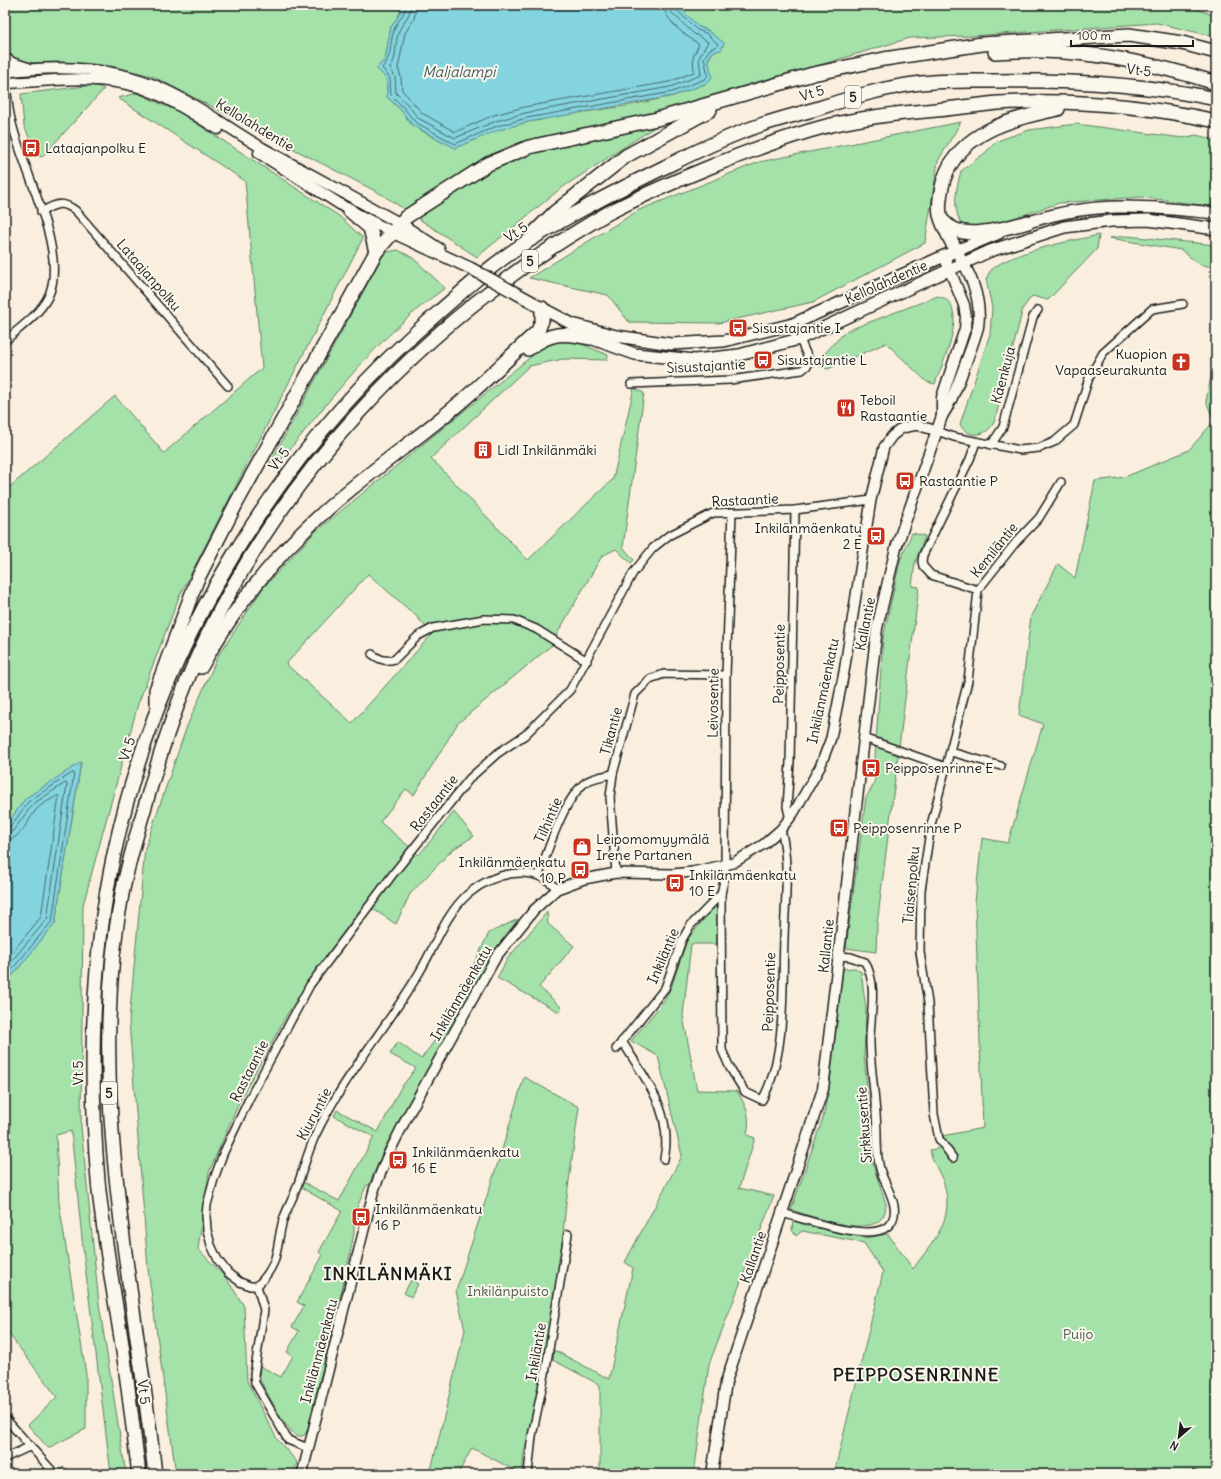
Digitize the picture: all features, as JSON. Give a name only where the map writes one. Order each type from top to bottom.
[{"type":"highway","points":[[155,714],[158,685],[197,580],[237,502],[376,252],[396,228],[418,209],[488,164],[529,148],[656,119],[813,74],[921,53],[982,44],[1129,35],[1182,43],[1216,52]]},
{"type":"highway","points":[[921,53],[1042,51],[1082,54],[1164,68],[1216,83]]},
{"type":"highway","name":"Vt 5","points":[[139,1474],[99,1185],[94,1118],[93,1023],[107,892],[126,805],[155,714],[200,613],[231,558],[270,499],[301,457],[338,410],[374,371],[447,305],[521,246],[609,194],[692,154],[755,127],[875,90],[925,82],[1050,80],[1107,82],[1170,90],[1216,99]]},
{"type":"highway","points":[[521,246],[555,212],[626,156],[733,98]]},
{"type":"highway","name":"Vt 5","points":[[154,1474],[115,1172],[109,1104],[108,1051],[112,972],[122,894],[141,818],[161,749],[205,639],[244,567],[309,473],[333,442],[402,367],[446,326],[526,263],[605,214],[648,193],[759,147],[826,126],[899,114],[1000,103],[1085,104],[1166,112],[1216,121]]},
{"type":"highway","points":[[950,253],[944,222],[940,214],[940,192],[949,166],[954,157],[964,146],[978,136],[1007,122],[1034,114],[1085,104]]},
{"type":"highway","points":[[349,210],[370,228],[376,252]]},
{"type":"highway","points":[[944,222],[953,230],[966,233],[996,229],[1028,222]]},
{"type":"highway","points":[[173,718],[216,641],[270,568],[314,522],[446,415],[538,330],[542,320],[538,305]]},
{"type":"highway","points":[[446,415],[457,409],[540,340],[558,334],[569,334],[590,338]]},
{"type":"main road","points":[[5,58],[12,63],[32,69]]},
{"type":"main road","name":"Kellolahdentie","points":[[5,72],[59,68],[101,71],[133,78],[165,90],[329,186],[396,228],[574,325],[590,338],[634,354],[694,360],[739,355],[799,338],[990,251],[1032,236],[1064,227],[1111,221],[1148,220],[1216,229]]},
{"type":"main road","name":"Kellolahdentie","points":[[5,83],[101,79],[140,88],[172,102],[349,210],[396,228]]},
{"type":"main road","name":"Kellolahdentie","points":[[574,325],[616,336],[671,344],[724,341],[793,324],[950,253],[1028,222],[1100,207],[1150,206],[1216,213]]},
{"type":"main road","name":"Kallantie","points":[[712,1474],[726,1382],[823,1089],[876,636],[880,614],[896,548],[942,416],[952,400],[978,327],[976,292],[964,263],[950,253]]},
{"type":"main road","name":"Kallantie","points":[[942,416],[942,397],[965,329],[966,317],[964,305],[951,270],[950,253]]},
{"type":"street","points":[[5,83],[10,119]]},
{"type":"street","points":[[5,109],[10,119],[51,243],[54,268],[48,297],[31,318],[5,341]]},
{"type":"street","name":"Lataajanpolku","points":[[41,212],[58,204],[68,205],[76,211],[228,386]]},
{"type":"street","points":[[937,431],[954,437],[1020,450],[1038,448],[1054,442],[1074,425],[1089,378],[1103,353],[1152,308],[1183,304]]},
{"type":"street","name":"Käenkuja","points":[[991,445],[1003,427],[1032,321],[1038,310]]},
{"type":"street","name":"Sisustajantie","points":[[631,384],[730,380],[802,370],[808,366],[809,360],[793,324]]},
{"type":"street","name":"Inkilänmäenkatu","points":[[302,1474],[374,1190],[387,1157],[496,957],[534,910],[557,889],[584,879],[616,873],[673,874],[724,866],[748,855],[781,829],[790,819],[813,781],[831,738],[844,672],[871,500],[880,457],[892,436],[902,428],[917,425],[937,431]]},
{"type":"street","name":"Kemiläntie","points":[[976,442],[967,466],[923,555],[923,566],[931,576],[978,590],[1016,542],[1039,518],[1061,482]]},
{"type":"street","name":"Rastaantie","points":[[257,1286],[250,1286],[240,1282],[228,1273],[218,1260],[209,1238],[206,1215],[207,1205],[223,1154],[264,1070],[310,985],[393,874],[470,778],[498,753],[525,735],[558,704],[570,690],[587,661],[622,591],[638,564],[653,548],[668,536],[706,515],[713,513],[795,510],[871,500]]},
{"type":"street","name":"Peipposentie","points":[[790,819],[787,807],[790,762],[795,510]]},
{"type":"street","name":"Leivosentie","points":[[732,512],[726,675],[724,883],[722,894],[722,1050],[730,1068],[745,1092],[757,1098]]},
{"type":"street","name":"Tiaisenpolku","points":[[953,1158],[939,1139],[934,1114],[928,1003],[920,952],[921,890],[924,863],[931,826],[968,681],[978,590]]},
{"type":"street","points":[[372,654],[385,661],[395,659],[418,636],[433,628],[484,619],[508,619],[536,628],[587,661]]},
{"type":"street","name":"Tikantie","points":[[616,873],[610,797],[613,774],[631,704],[635,694],[650,679],[664,674],[726,675]]},
{"type":"street","points":[[864,738],[946,767]]},
{"type":"street","points":[[951,752],[1001,766]]},
{"type":"street","name":"Tilhintie","points":[[539,876],[570,800],[575,793],[587,782],[613,774]]},
{"type":"street","name":"Peipposentie","points":[[757,1098],[762,1100],[770,1083],[780,1036],[786,862],[781,829]]},
{"type":"street","name":"Kiuruntie","points":[[257,1286],[266,1276],[278,1251],[283,1220],[315,1136],[364,1054],[418,976],[429,953],[459,904],[477,887],[499,876],[522,872],[539,876],[550,881],[557,889]]},
{"type":"street","name":"Inkiläntie","points":[[616,1049],[665,988],[682,940],[690,926],[722,894]]},
{"type":"street","name":"Sirkkusentie","points":[[782,1213],[844,1229],[863,1232],[883,1229],[889,1226],[894,1215],[894,1207],[881,1172],[878,1158],[870,1045],[872,1010],[870,976],[865,962],[851,957],[839,956]]},
{"type":"street","points":[[622,1041],[651,1090],[665,1121],[667,1134],[664,1159]]},
{"type":"street","name":"Inkiläntie","points":[[528,1474],[532,1436],[545,1374],[568,1234]]},
{"type":"street","points":[[257,1286],[264,1310],[254,1375],[255,1383],[288,1440],[308,1448]]},
{"type":"street","points":[[5,1418],[55,1474]]},
{"type":"street","points":[[5,1458],[31,1446]]},
{"type":"green space","points":[[17,5],[402,5],[400,13],[391,27],[385,60],[376,68],[387,79],[387,97],[401,110],[412,125],[443,143],[550,117],[626,106],[673,96],[707,83],[708,60],[713,52],[708,30],[699,27],[677,5],[983,5],[994,10],[1008,5],[1185,5],[1216,16],[1216,37],[1157,23],[971,36],[910,38],[690,104],[560,189],[477,257],[381,194],[152,76],[111,66],[63,62],[19,63],[5,53],[5,9]]},
{"type":"green space","points":[[94,85],[104,89],[42,157],[37,155],[24,126],[21,94]]},
{"type":"green space","points":[[137,93],[179,112],[339,216],[363,238],[179,597],[138,704],[83,905],[81,1127],[99,1304],[126,1474],[111,1474],[84,1258],[71,1131],[56,1135],[59,1203],[86,1374],[86,1429],[48,1448],[28,1425],[57,1397],[5,1329],[5,979],[13,975],[55,923],[81,763],[26,798],[5,827],[5,491],[115,396],[164,453],[262,368],[245,181],[118,98]]},
{"type":"green space","points":[[961,122],[938,161],[925,243],[813,302],[719,323],[629,322],[608,295],[529,278],[639,210],[759,162]]},
{"type":"green space","points":[[1076,124],[1183,138],[1196,135],[1216,140],[1216,207],[1141,197],[1059,203],[997,224],[975,227],[961,224],[956,210],[956,191],[961,171],[985,153],[997,141],[1029,130]]},
{"type":"green space","points":[[1099,235],[1097,249],[1048,300],[1032,296],[1023,308],[994,422],[990,428],[982,433],[974,434],[966,431],[960,424],[990,334],[992,308],[986,279],[990,271],[1014,257],[1028,252]]},
{"type":"green space","points":[[1127,236],[1216,245],[1216,268],[1199,264],[1181,250],[1109,238]]},
{"type":"green space","points":[[398,250],[413,258],[445,288],[420,307],[375,349],[333,396],[274,469],[269,465],[382,257],[387,252]]},
{"type":"green space","points":[[938,296],[948,301],[953,310],[954,322],[948,349],[935,384],[927,382],[886,343],[828,369],[820,367],[816,362],[846,331]]},
{"type":"green space","points":[[563,341],[582,344],[608,355],[607,360],[563,359],[529,366],[431,458],[528,560],[613,479],[634,388],[644,393],[623,547],[634,560],[631,563],[616,549],[602,556],[552,645],[458,723],[414,795],[406,789],[380,822],[419,855],[454,812],[474,836],[452,850],[410,894],[396,924],[376,911],[363,906],[317,968],[288,1013],[241,1098],[209,1172],[198,1249],[226,1278],[244,1306],[247,1381],[277,1439],[297,1462],[294,1474],[176,1474],[148,1269],[129,1021],[145,848],[187,726],[218,656],[263,588],[315,532],[544,346]],"holes":[[[368,574],[415,615],[432,634],[352,723],[286,664]]]},
{"type":"green space","name":"Puijo","points":[[1216,353],[1216,1474],[834,1474],[883,1272],[864,1243],[802,1231],[796,1236],[792,1230],[793,1220],[866,1238],[888,1234],[913,1269],[940,1230],[947,1209],[947,1197],[944,1184],[932,1159],[930,1150],[937,1149],[942,1136],[983,1128],[975,902],[982,838],[1008,843],[1043,724],[1019,715],[1031,616],[1058,564],[1075,578],[1095,481],[1125,477],[1189,450],[1214,421],[1206,401]]},
{"type":"green space","points":[[912,533],[925,536],[915,563],[912,586],[919,587],[899,747],[944,762],[942,769],[898,755],[877,925],[876,952],[846,948],[866,797],[875,778],[883,638],[900,561]]},
{"type":"green space","points":[[717,906],[717,944],[691,944],[683,1016],[697,1090],[737,1091],[747,1112],[749,1122],[747,1135],[755,1138],[739,1188],[774,1196],[709,1364],[694,1474],[600,1474],[600,1385],[553,1360],[554,1350],[609,1379],[633,1268],[625,1262],[682,1156],[658,1056],[631,1041],[663,1002],[671,988],[687,940],[714,907]]},
{"type":"green space","points":[[547,912],[548,924],[574,946],[539,987],[561,1007],[559,1012],[497,978],[508,958]]},
{"type":"green space","points":[[518,919],[494,951],[414,1098],[385,1147],[369,1185],[366,1186],[354,1215],[354,1233],[347,1269],[307,1432],[303,1436],[297,1436],[282,1420],[259,1378],[260,1366],[281,1377],[293,1356],[287,1352],[299,1331],[292,1327],[304,1306],[297,1302],[323,1255],[319,1252],[342,1211],[302,1188],[303,1182],[339,1201],[374,1137],[334,1116],[337,1110],[378,1132],[400,1089],[416,1068],[390,1054],[398,1042],[421,1059],[441,1032],[489,933]]},
{"type":"green space","points":[[855,968],[861,972],[866,1009],[864,1056],[870,1119],[871,1159],[886,1204],[883,1217],[874,1224],[862,1226],[831,1222],[791,1210],[823,1118],[830,1082],[843,969]]},
{"type":"green space","name":"Inkilänpuisto","points":[[524,1077],[579,1107],[566,1203],[556,1307],[524,1453],[522,1474],[472,1448],[458,1474],[430,1474],[465,1330],[456,1291]]},
{"type":"green space","points":[[411,1280],[418,1284],[411,1297],[404,1293]]},
{"type":"green space","points":[[64,1467],[75,1474],[59,1474],[56,1471]]},
{"type":"water","name":"Maljalampi","points":[[402,5],[677,5],[699,27],[707,30],[724,43],[721,50],[713,52],[708,59],[712,77],[707,83],[673,96],[528,122],[499,130],[455,148],[412,125],[401,110],[387,97],[387,79],[376,68],[385,60],[391,27],[400,13]]},
{"type":"water","points":[[81,762],[55,923],[13,975],[5,979],[5,827],[26,798]]},
{"type":"place","name":"Lataajanpolku E","points":[[31,148]]},
{"type":"place","name":"Sisustajantie I","points":[[738,328]]},
{"type":"place","name":"Sisustajantie L","points":[[763,360]]},
{"type":"place","name":"Kuopion Vapaaseurakunta","points":[[1181,362]]},
{"type":"place","name":"Teboil Rastaantie","points":[[846,408]]},
{"type":"place","name":"Lidl Inkilänmäki","points":[[483,450]]},
{"type":"place","name":"Rastaantie P","points":[[905,481]]},
{"type":"place","name":"Inkilänmäenkatu 2 E","points":[[876,536]]},
{"type":"place","name":"Peipposenrinne E","points":[[871,768]]},
{"type":"place","name":"Peipposenrinne P","points":[[839,828]]},
{"type":"place","name":"Leipomomyymälä Irene Partanen","points":[[582,847]]},
{"type":"place","name":"Inkilänmäenkatu 10 P","points":[[580,870]]},
{"type":"place","name":"Inkilänmäenkatu 10 E","points":[[675,883]]},
{"type":"place","name":"Inkilänmäenkatu 16 E","points":[[398,1160]]},
{"type":"place","name":"Inkilänmäenkatu 16 P","points":[[361,1217]]},
{"type":"district","name":"INKILÄNMÄKI","points":[[388,1274]]},
{"type":"district","name":"PEIPPOSENRINNE","points":[[916,1375]]}]
